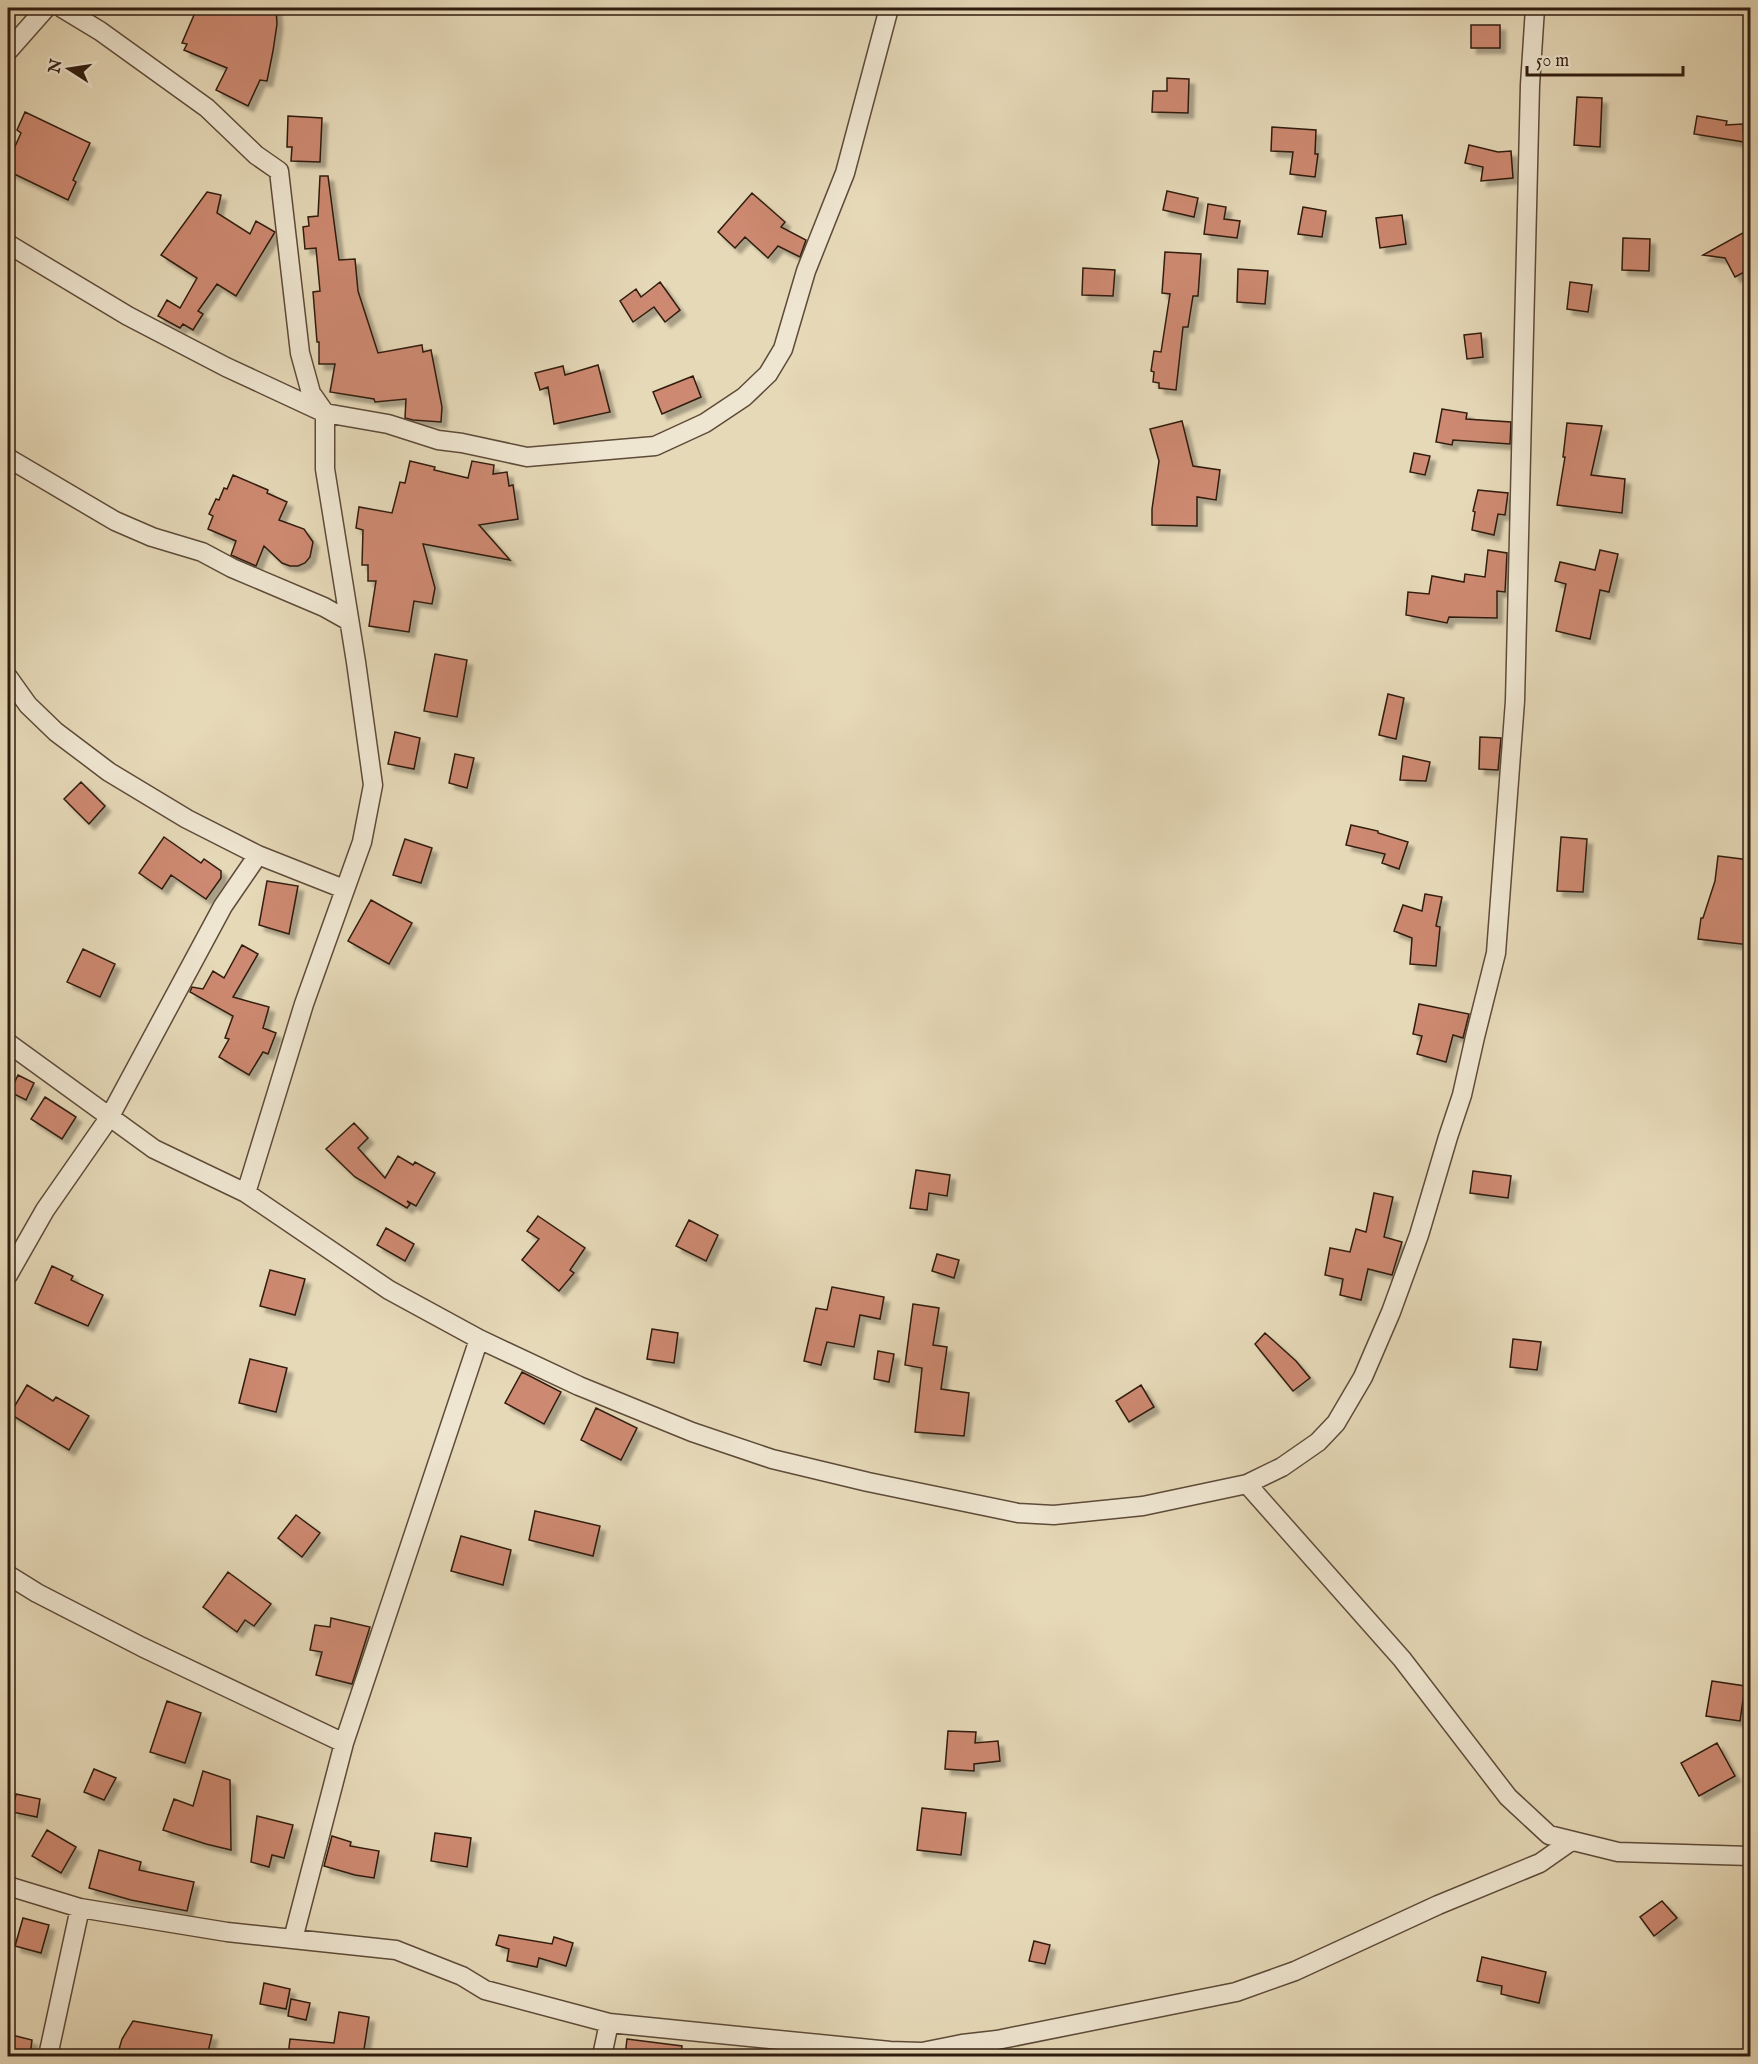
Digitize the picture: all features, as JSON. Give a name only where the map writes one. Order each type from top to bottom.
[{"type":"street","points":[[8,51],[46,8]]},
{"type":"street","points":[[62,8],[100,31],[207,108],[256,155],[279,171],[300,353],[311,393],[325,413],[325,469],[373,785],[362,842],[304,1004],[246,1193]]},
{"type":"street","points":[[8,244],[128,316],[237,372],[325,413],[388,424],[438,440],[462,442],[527,457],[655,446],[705,423],[744,397],[768,374],[783,349],[806,272],[845,173],[890,8]]},
{"type":"street","points":[[8,1043],[154,1149],[246,1193],[389,1290],[479,1339],[579,1386],[692,1432],[772,1459],[878,1485],[1018,1513],[1054,1515],[1143,1506],[1247,1484],[1282,1467],[1318,1442],[1336,1423],[1363,1377],[1391,1312],[1419,1235],[1462,1095],[1496,953],[1515,701],[1530,85],[1535,8]]},
{"type":"street","points":[[8,458],[115,521],[153,537],[202,552],[232,568],[324,607],[349,621]]},
{"type":"street","points":[[8,677],[28,705],[56,732],[109,772],[187,819],[258,855],[344,889]]},
{"type":"street","points":[[8,1275],[45,1210],[109,1118],[223,906],[258,855]]},
{"type":"street","points":[[293,1939],[344,1743],[479,1339]]},
{"type":"street","points":[[1247,1484],[1402,1659],[1508,1797],[1549,1835],[1618,1852],[1750,1856]]},
{"type":"street","points":[[8,1575],[37,1593],[142,1647],[344,1743]]},
{"type":"street","points":[[8,1886],[80,1908],[226,1932],[396,1950],[462,1976],[485,1990],[609,2023],[923,2054],[962,2044],[997,2040],[1236,1992],[1295,1971],[1438,1905],[1540,1863],[1570,1842]]},
{"type":"street","points":[[48,2056],[80,1908]]},
{"type":"street","points":[[602,2056],[609,2023]]},
{"type":"building","points":[[197,8],[276,8],[277,24],[267,81],[260,80],[248,106],[216,90],[227,68],[184,50],[187,44],[182,43]]},
{"type":"building","points":[[1471,25],[1500,25],[1500,48],[1471,48]]},
{"type":"building","points":[[1167,78],[1189,79],[1188,113],[1152,112],[1153,91],[1167,91]]},
{"type":"building","points":[[1577,97],[1602,98],[1600,147],[1574,145]]},
{"type":"building","points":[[25,112],[90,143],[73,180],[76,182],[68,200],[8,171],[8,162],[21,133],[17,130]]},
{"type":"building","points":[[288,116],[322,118],[320,162],[291,161],[292,147],[287,147]]},
{"type":"building","points":[[1697,116],[1727,121],[1726,125],[1743,124],[1744,142],[1694,134]]},
{"type":"building","points":[[1272,127],[1316,130],[1315,154],[1318,154],[1315,177],[1290,174],[1293,152],[1271,151]]},
{"type":"building","points":[[1469,145],[1498,152],[1511,151],[1513,178],[1481,181],[1483,167],[1465,163]]},
{"type":"building","points":[[320,176],[328,176],[339,260],[355,259],[358,291],[378,353],[422,345],[423,352],[431,350],[442,407],[441,422],[405,418],[406,399],[375,402],[374,399],[330,392],[335,364],[319,364],[319,342],[317,342],[313,292],[320,291],[316,248],[305,249],[303,227],[309,226],[308,217],[318,216]]},
{"type":"building","points":[[1167,191],[1198,198],[1194,217],[1163,210]]},
{"type":"building","points":[[207,192],[221,195],[217,213],[250,234],[256,221],[275,232],[236,296],[217,284],[198,311],[203,314],[193,330],[183,324],[180,328],[158,316],[167,300],[180,308],[197,278],[161,255]]},
{"type":"building","points":[[752,193],[785,222],[781,227],[806,240],[800,257],[778,246],[768,258],[745,237],[735,248],[718,232]]},
{"type":"building","points":[[1208,204],[1226,207],[1224,219],[1240,221],[1237,238],[1204,234]]},
{"type":"building","points":[[1303,207],[1326,211],[1322,237],[1298,234]]},
{"type":"building","points":[[1402,215],[1406,244],[1380,248],[1376,218]]},
{"type":"building","points":[[1750,229],[1750,269],[1735,277],[1725,258],[1703,255]]},
{"type":"building","points":[[1623,238],[1650,239],[1649,271],[1622,270]]},
{"type":"building","points":[[1165,252],[1201,254],[1198,296],[1193,296],[1188,327],[1183,327],[1176,390],[1159,388],[1159,383],[1153,382],[1154,372],[1151,371],[1154,351],[1161,352],[1170,294],[1162,293]]},
{"type":"building","points":[[1083,268],[1115,270],[1113,296],[1082,295]]},
{"type":"building","points":[[1238,269],[1268,271],[1265,304],[1237,302]]},
{"type":"building","points":[[660,282],[680,310],[665,322],[654,307],[633,322],[620,301],[636,289],[641,297]]},
{"type":"building","points":[[1570,282],[1592,285],[1588,312],[1567,309]]},
{"type":"building","points":[[1481,333],[1483,357],[1467,359],[1464,335]]},
{"type":"building","points":[[598,365],[610,412],[554,424],[548,387],[540,390],[535,373],[563,366],[565,375]]},
{"type":"building","points":[[693,376],[701,397],[662,414],[653,392]]},
{"type":"building","points":[[1442,409],[1467,413],[1466,419],[1511,422],[1510,444],[1453,440],[1452,445],[1436,442]]},
{"type":"building","points":[[1182,421],[1193,466],[1220,470],[1216,500],[1197,497],[1197,526],[1152,525],[1159,461],[1150,429]]},
{"type":"building","points":[[1567,423],[1602,426],[1591,475],[1625,479],[1622,513],[1557,505],[1565,457],[1563,457]]},
{"type":"building","points":[[1414,453],[1430,456],[1425,475],[1410,472]]},
{"type":"building","points":[[410,461],[435,467],[434,470],[468,478],[472,461],[494,465],[493,474],[507,472],[509,486],[513,485],[518,519],[479,525],[510,560],[423,544],[435,588],[432,604],[414,601],[409,632],[369,626],[376,581],[368,581],[368,565],[362,565],[363,530],[356,528],[359,507],[392,513],[400,482],[405,483]]},
{"type":"building","points":[[233,475],[268,490],[267,493],[287,502],[279,520],[304,529],[313,542],[310,557],[305,563],[290,566],[282,563],[264,546],[256,566],[231,555],[236,541],[208,529],[213,516],[209,514],[216,499],[219,500],[224,488],[227,489]]},
{"type":"building","points":[[1478,490],[1508,493],[1505,515],[1498,514],[1494,535],[1472,530],[1475,512],[1473,511]]},
{"type":"building","points":[[1488,550],[1507,553],[1505,592],[1497,591],[1497,618],[1449,617],[1447,623],[1406,615],[1408,592],[1429,594],[1432,576],[1464,582],[1465,574],[1485,577]]},
{"type":"building","points":[[1600,550],[1618,554],[1609,592],[1600,590],[1590,639],[1556,631],[1566,584],[1555,581],[1560,562],[1595,570]]},
{"type":"building","points":[[435,654],[467,660],[457,717],[424,711]]},
{"type":"building","points":[[1388,694],[1404,698],[1396,739],[1379,735]]},
{"type":"building","points":[[395,732],[420,738],[414,769],[388,764]]},
{"type":"building","points":[[1480,737],[1501,738],[1498,770],[1479,769]]},
{"type":"building","points":[[455,754],[474,758],[467,788],[449,783]]},
{"type":"building","points":[[1403,756],[1430,762],[1426,781],[1400,780]]},
{"type":"building","points":[[81,782],[105,806],[89,824],[64,799]]},
{"type":"building","points":[[1351,825],[1378,831],[1378,833],[1408,842],[1399,869],[1382,863],[1385,854],[1346,845]]},
{"type":"building","points":[[164,837],[201,863],[204,859],[221,871],[221,878],[206,899],[171,875],[162,889],[139,873]]},
{"type":"building","points":[[1561,837],[1587,839],[1583,892],[1557,891]]},
{"type":"building","points":[[405,839],[432,848],[421,883],[393,875]]},
{"type":"building","points":[[1718,856],[1750,860],[1750,945],[1698,939],[1701,918],[1703,918],[1715,881]]},
{"type":"building","points":[[267,881],[298,886],[289,934],[259,925]]},
{"type":"building","points":[[1425,894],[1442,897],[1436,926],[1440,927],[1436,966],[1410,964],[1412,938],[1394,931],[1403,905],[1422,911]]},
{"type":"building","points":[[371,900],[412,923],[389,964],[348,941]]},
{"type":"building","points":[[242,945],[258,954],[233,997],[269,1007],[263,1028],[276,1033],[268,1054],[263,1052],[249,1075],[219,1057],[229,1039],[225,1038],[233,1016],[190,992],[192,987],[203,989],[213,971],[224,978]]},
{"type":"building","points":[[83,949],[115,964],[100,997],[67,982]]},
{"type":"building","points":[[1419,1004],[1469,1014],[1463,1038],[1453,1035],[1446,1062],[1417,1054],[1422,1036],[1413,1034]]},
{"type":"building","points":[[18,1075],[34,1083],[26,1100],[10,1092]]},
{"type":"building","points":[[45,1097],[76,1117],[62,1139],[31,1119]]},
{"type":"building","points":[[354,1123],[368,1138],[358,1148],[385,1178],[398,1156],[413,1165],[415,1162],[435,1173],[416,1206],[407,1201],[410,1204],[407,1208],[355,1177],[326,1149]]},
{"type":"building","points":[[916,1170],[950,1175],[947,1196],[929,1193],[927,1210],[910,1208]]},
{"type":"building","points":[[1473,1171],[1511,1176],[1508,1198],[1470,1193]]},
{"type":"building","points":[[1374,1193],[1393,1197],[1384,1237],[1402,1242],[1392,1275],[1368,1269],[1361,1300],[1340,1295],[1343,1279],[1325,1275],[1330,1248],[1350,1252],[1356,1229],[1366,1232]]},
{"type":"building","points":[[538,1216],[585,1248],[570,1270],[574,1273],[559,1291],[522,1260],[539,1239],[527,1231]]},
{"type":"building","points":[[689,1220],[718,1235],[706,1261],[676,1246]]},
{"type":"building","points":[[386,1228],[414,1244],[405,1261],[377,1245]]},
{"type":"building","points":[[937,1254],[959,1260],[954,1278],[932,1271]]},
{"type":"building","points":[[52,1266],[73,1276],[71,1280],[103,1295],[88,1326],[35,1303]]},
{"type":"building","points":[[270,1270],[305,1279],[295,1315],[260,1306]]},
{"type":"building","points":[[832,1287],[884,1297],[880,1319],[860,1315],[854,1347],[827,1342],[821,1365],[804,1361],[816,1308],[827,1310]]},
{"type":"building","points":[[913,1304],[939,1308],[933,1345],[947,1347],[941,1389],[969,1393],[964,1436],[915,1432],[922,1368],[905,1365]]},
{"type":"building","points":[[652,1329],[678,1333],[674,1363],[647,1359]]},
{"type":"building","points":[[1265,1333],[1296,1361],[1310,1378],[1293,1391],[1255,1344]]},
{"type":"building","points":[[1513,1339],[1541,1342],[1537,1370],[1510,1367]]},
{"type":"building","points":[[878,1351],[894,1354],[889,1382],[874,1379]]},
{"type":"building","points":[[250,1359],[287,1368],[276,1412],[239,1403]]},
{"type":"building","points":[[522,1372],[561,1392],[544,1424],[505,1403]]},
{"type":"building","points":[[27,1385],[53,1401],[56,1397],[89,1416],[69,1450],[10,1414]]},
{"type":"building","points":[[1141,1385],[1154,1407],[1129,1422],[1116,1401]]},
{"type":"building","points":[[596,1408],[637,1428],[621,1460],[581,1440]]},
{"type":"building","points":[[535,1511],[600,1526],[593,1556],[529,1540]]},
{"type":"building","points":[[296,1515],[320,1533],[302,1557],[278,1538]]},
{"type":"building","points":[[461,1536],[511,1550],[503,1585],[451,1571]]},
{"type":"building","points":[[228,1572],[271,1604],[254,1626],[245,1620],[237,1632],[203,1607]]},
{"type":"building","points":[[331,1618],[370,1627],[352,1684],[316,1675],[322,1652],[310,1650],[315,1625],[330,1627]]},
{"type":"building","points":[[1712,1681],[1745,1686],[1740,1721],[1706,1716]]},
{"type":"building","points":[[167,1701],[201,1713],[185,1763],[150,1752]]},
{"type":"building","points":[[948,1731],[976,1732],[975,1743],[998,1741],[1000,1761],[974,1764],[974,1771],[945,1769]]},
{"type":"building","points":[[1717,1743],[1735,1776],[1699,1796],[1681,1763]]},
{"type":"building","points":[[94,1769],[116,1778],[104,1800],[84,1792]]},
{"type":"building","points":[[203,1771],[230,1780],[231,1850],[163,1830],[174,1799],[193,1806]]},
{"type":"building","points":[[16,1794],[40,1799],[37,1817],[12,1812]]},
{"type":"building","points":[[922,1808],[966,1813],[961,1855],[917,1850]]},
{"type":"building","points":[[257,1816],[293,1825],[284,1858],[272,1855],[269,1867],[251,1862]]},
{"type":"building","points":[[47,1830],[76,1847],[61,1873],[32,1856]]},
{"type":"building","points":[[435,1833],[471,1838],[467,1867],[431,1861]]},
{"type":"building","points":[[332,1836],[351,1842],[350,1846],[379,1851],[374,1878],[324,1866]]},
{"type":"building","points":[[99,1850],[141,1862],[139,1870],[194,1882],[187,1911],[131,1900],[89,1888]]},
{"type":"building","points":[[1662,1901],[1677,1918],[1654,1936],[1640,1917]]},
{"type":"building","points":[[23,1918],[49,1925],[41,1953],[15,1946]]},
{"type":"building","points":[[499,1935],[552,1944],[554,1937],[573,1943],[566,1966],[539,1958],[537,1967],[507,1961],[509,1949],[496,1945]]},
{"type":"building","points":[[1034,1941],[1050,1945],[1045,1964],[1029,1961]]},
{"type":"building","points":[[1482,1957],[1546,1972],[1539,2003],[1501,1994],[1502,1986],[1477,1981]]},
{"type":"building","points":[[264,1983],[290,1989],[286,2009],[260,2004]]},
{"type":"building","points":[[291,1999],[310,2003],[306,2020],[288,2016]]},
{"type":"building","points":[[339,2012],[369,2017],[363,2056],[288,2056],[290,2039],[334,2043]]},
{"type":"building","points":[[133,2021],[212,2035],[207,2056],[178,2051],[177,2056],[117,2056],[122,2039]]},
{"type":"building","points":[[8,2034],[32,2040],[30,2056],[8,2056]]},
{"type":"building","points":[[627,2039],[682,2046],[681,2056],[625,2056]]}]
